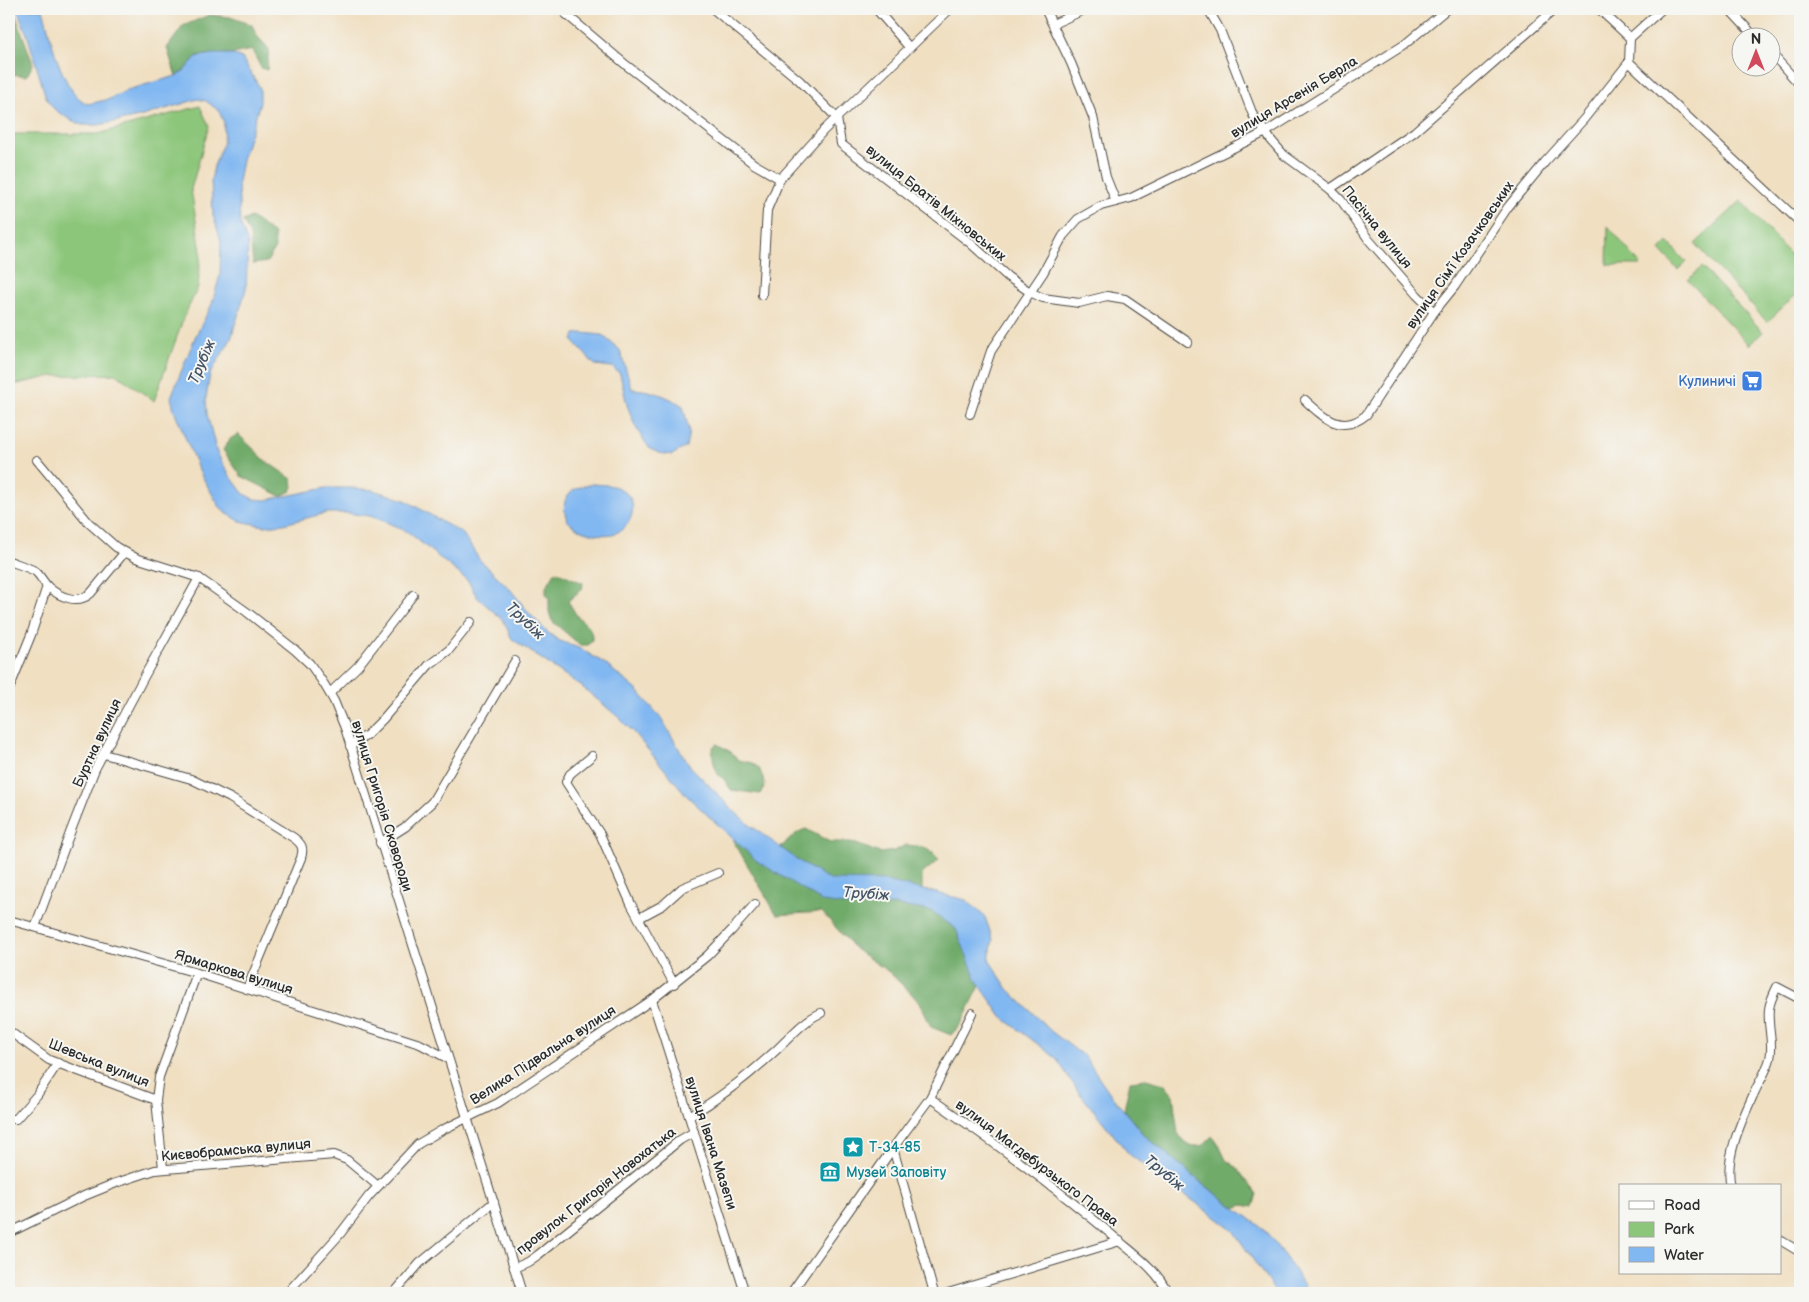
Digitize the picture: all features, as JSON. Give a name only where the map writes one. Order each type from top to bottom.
[{"type":"street","points":[[560,9],[626,65],[754,164],[780,179]]},
{"type":"street","points":[[713,9],[799,80],[837,118]]},
{"type":"street","points":[[876,9],[909,47]]},
{"type":"street","points":[[762,295],[767,210],[780,179],[837,118],[950,9]]},
{"type":"street","points":[[1045,9],[1093,117],[1106,177],[1116,202]]},
{"type":"street","points":[[1053,24],[1086,9]]},
{"type":"street","name":"Пасічна вулиця","points":[[1208,9],[1220,30],[1254,115],[1266,132],[1284,155],[1330,189],[1347,207],[1369,240],[1434,312]]},
{"type":"street","name":"вулиця Арсенія Берла","points":[[970,414],[991,351],[1046,268],[1058,244],[1073,224],[1093,209],[1131,198],[1266,132],[1404,45],[1448,9]]},
{"type":"street","points":[[1330,189],[1414,132],[1555,9]]},
{"type":"street","points":[[1598,9],[1630,38]]},
{"type":"street","points":[[1662,9],[1630,38],[1629,62],[1800,222]]},
{"type":"street","points":[[1729,9],[1747,28]]},
{"type":"street","name":"вулиця Сімʼї Козачковських","points":[[1305,400],[1324,416],[1338,423],[1348,424],[1362,418],[1370,410],[1434,312],[1456,286],[1499,219],[1523,188],[1584,119],[1629,62]]},
{"type":"street","points":[[1782,65],[1800,85]]},
{"type":"street","name":"вулиця Братів Міхновських","points":[[837,118],[841,144],[934,214],[1008,277],[1030,292],[1043,298],[1079,302],[1107,296],[1125,299],[1188,342]]},
{"type":"street","name":"вулиця Григорія Сковороди","points":[[37,460],[89,523],[124,553],[149,563],[200,578],[248,612],[299,654],[317,673],[330,693],[350,746],[522,1293]]},
{"type":"street","points":[[9,561],[34,571],[47,586],[70,599],[78,600],[85,598],[96,588],[124,553]]},
{"type":"street","name":"Буртна вулиця","points":[[36,928],[95,769],[144,675],[200,578]]},
{"type":"street","points":[[9,689],[31,635],[47,586]]},
{"type":"street","points":[[330,693],[358,666],[413,595]]},
{"type":"street","points":[[350,746],[373,728],[429,665],[449,650],[471,622]]},
{"type":"street","points":[[380,843],[429,806],[515,661]]},
{"type":"street","points":[[104,754],[191,779],[242,805],[301,844],[303,851],[301,858],[247,989]]},
{"type":"street","points":[[592,756],[570,774],[566,782],[600,834],[639,918],[674,984]]},
{"type":"street","points":[[639,918],[663,905],[682,888],[718,873]]},
{"type":"street","name":"Велика Підвальна вулиця","points":[[287,1293],[340,1234],[369,1196],[418,1144],[436,1132],[498,1103],[652,1000],[674,984],[719,944],[755,904]]},
{"type":"street","name":"Ярмаркова вулиця","points":[[9,920],[197,973],[420,1044],[448,1058]]},
{"type":"street","name":"Шевська вулиця","points":[[163,1168],[156,1100],[159,1076],[197,973]]},
{"type":"street","points":[[1731,1184],[1729,1173],[1732,1150],[1771,1053],[1772,1040],[1769,1015],[1773,996],[1777,988],[1800,999]]},
{"type":"street","name":"вулиця Івана Мазепи","points":[[652,1000],[745,1293]]},
{"type":"street","name":"провулок Григорія Новохатька","points":[[689,1116],[750,1072],[774,1053],[810,1019],[821,1013]]},
{"type":"street","points":[[791,1293],[930,1098],[972,1013]]},
{"type":"street","name":"Шевська вулиця","points":[[9,1031],[49,1060],[156,1100]]},
{"type":"street","points":[[9,1119],[16,1119],[30,1104],[58,1063]]},
{"type":"street","name":"вулиця Магдебурзького Права","points":[[930,1098],[1076,1205],[1159,1277],[1168,1293]]},
{"type":"street","name":"провулок Григорія Новохатька","points":[[514,1268],[538,1255],[680,1140],[694,1132]]},
{"type":"street","points":[[893,1148],[934,1293]]},
{"type":"street","name":"Києвобрамська вулиця","points":[[9,1233],[109,1185],[163,1168],[334,1155],[347,1160],[378,1186]]},
{"type":"street","points":[[394,1293],[420,1263],[494,1202]]},
{"type":"street","points":[[1782,1241],[1800,1252]]},
{"type":"street","points":[[948,1293],[1120,1242]]},
{"type":"green space","points":[[9,10],[14,11],[33,64],[27,76],[10,74]]},
{"type":"green space","points":[[209,15],[230,17],[252,25],[257,36],[269,49],[267,70],[261,68],[252,50],[232,54],[201,55],[196,57],[185,70],[176,76],[167,48],[183,26]]},
{"type":"green space","points":[[200,106],[209,126],[191,189],[201,252],[198,287],[184,317],[154,401],[116,374],[53,376],[9,386],[9,134],[98,134]]},
{"type":"green space","points":[[1741,201],[1800,265],[1800,291],[1767,322],[1695,244]]},
{"type":"green space","points":[[251,217],[274,234],[275,248],[267,262],[253,264],[250,235],[243,221]]},
{"type":"green space","points":[[1608,226],[1641,265],[1607,265]]},
{"type":"green space","points":[[1668,242],[1686,262],[1678,270],[1660,250]]},
{"type":"green space","points":[[1702,267],[1763,332],[1749,345],[1688,280]]},
{"type":"green space","points":[[238,434],[267,462],[292,479],[293,487],[291,491],[281,496],[241,476],[223,450],[230,439]]},
{"type":"green space","points":[[556,571],[583,583],[582,589],[568,601],[577,616],[590,629],[592,640],[588,645],[580,645],[552,621],[546,587]]},
{"type":"green space","points":[[717,744],[731,752],[739,760],[752,763],[759,768],[765,783],[760,794],[731,790],[723,778],[719,776],[715,765],[713,747]]},
{"type":"green space","points":[[806,829],[830,842],[851,842],[880,853],[894,851],[906,845],[923,847],[933,853],[939,860],[922,874],[922,890],[932,911],[956,929],[980,986],[961,1024],[951,1035],[931,1027],[920,1002],[889,972],[855,949],[822,912],[777,915],[732,839],[781,847],[796,834]]},
{"type":"green space","points":[[1146,1079],[1164,1084],[1173,1095],[1178,1134],[1190,1146],[1202,1146],[1212,1136],[1219,1145],[1226,1160],[1236,1167],[1257,1194],[1253,1207],[1243,1205],[1235,1208],[1143,1134],[1124,1110],[1130,1081]]},
{"type":"water","name":"Трубіж","points":[[17,9],[43,9],[53,47],[64,76],[79,98],[88,104],[110,99],[127,90],[176,76],[185,70],[196,57],[213,54],[232,54],[242,58],[260,88],[260,103],[242,160],[238,182],[240,223],[248,244],[246,289],[231,339],[210,374],[206,398],[207,414],[217,453],[228,473],[243,493],[253,499],[266,500],[326,488],[352,488],[373,490],[405,500],[463,534],[479,559],[510,589],[546,631],[558,640],[581,649],[604,663],[637,690],[661,718],[691,767],[750,825],[803,864],[830,880],[886,881],[966,900],[985,917],[993,940],[989,960],[1008,989],[1052,1032],[1085,1057],[1112,1096],[1143,1134],[1203,1184],[1264,1229],[1309,1293],[1276,1293],[1232,1229],[1129,1154],[1078,1091],[1056,1058],[1002,1017],[977,981],[956,929],[932,911],[893,905],[851,906],[823,902],[757,861],[688,797],[617,716],[581,686],[512,639],[503,620],[477,597],[468,581],[408,532],[370,516],[347,513],[326,513],[284,524],[264,526],[240,521],[226,513],[219,506],[199,471],[174,410],[171,397],[196,335],[212,304],[220,275],[221,241],[213,215],[211,181],[214,166],[223,143],[224,123],[219,111],[206,101],[198,99],[139,117],[98,125],[82,125],[69,119],[54,109],[46,98],[27,34]]},
{"type":"water","points":[[575,334],[602,335],[620,350],[632,389],[658,394],[683,406],[689,432],[686,447],[672,455],[650,449],[635,426],[627,405],[620,374],[612,367],[595,365],[573,341]]},
{"type":"water","points":[[592,484],[619,488],[631,500],[631,518],[618,532],[604,535],[591,533],[572,525],[567,520],[564,505],[568,495],[578,488]]},
{"type":"place","name":"Кулиничі","points":[[1752,381]]},
{"type":"place","name":"Т-34-85","points":[[853,1147]]},
{"type":"place","name":"Музей Заповіту","points":[[830,1172]]}]
